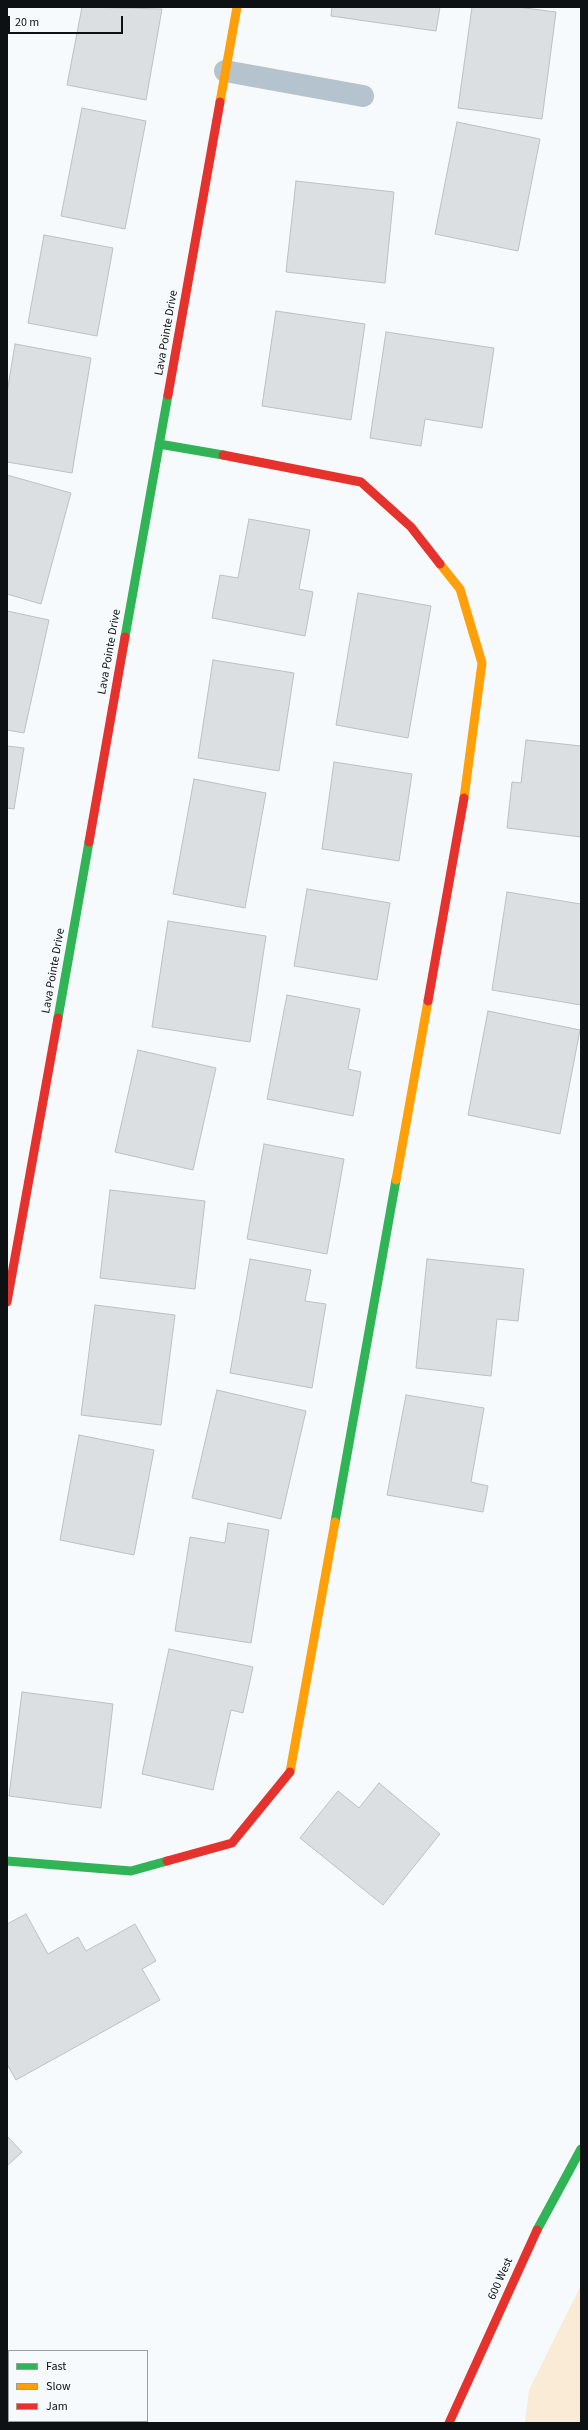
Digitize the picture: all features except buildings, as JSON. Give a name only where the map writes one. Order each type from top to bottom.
[{"type":"street","name":"Lava Pointe Drive","points":[[7,1302],[237,7]]},
{"type":"street","points":[[225,71],[363,96]]},
{"type":"street","points":[[7,1861],[131,1871],[232,1842],[290,1771],[470,767],[482,663],[460,589],[411,527],[361,482],[298,468],[160,444]]},
{"type":"street","name":"600 West","points":[[449,2423],[544,2214],[581,2148]]},
{"type":"shaded area","points":[[581,2285],[581,2423],[525,2423],[529,2390]]},
{"type":"traffic: fast","points":[[125,637],[168,395]]},
{"type":"traffic: fast","points":[[159,444],[223,455]]},
{"type":"traffic: fast","points":[[58,1018],[89,842]]},
{"type":"traffic: fast","points":[[335,1522],[396,1180]]},
{"type":"traffic: fast","points":[[7,1861],[131,1871],[167,1861]]},
{"type":"traffic: fast","points":[[537,2230],[581,2149]]},
{"type":"traffic: slow","points":[[220,102],[237,7]]},
{"type":"traffic: slow","points":[[440,564],[460,589],[482,663],[464,798]]},
{"type":"traffic: slow","points":[[396,1180],[428,1001]]},
{"type":"traffic: slow","points":[[290,1772],[335,1522]]},
{"type":"traffic: jam","points":[[168,395],[220,102]]},
{"type":"traffic: jam","points":[[223,455],[361,482],[411,527],[440,564]]},
{"type":"traffic: jam","points":[[89,842],[125,637]]},
{"type":"traffic: jam","points":[[428,1001],[464,798]]},
{"type":"traffic: jam","points":[[7,1302],[58,1018]]},
{"type":"traffic: jam","points":[[167,1861],[232,1843],[290,1772]]},
{"type":"traffic: jam","points":[[449,2423],[537,2230]]}]
